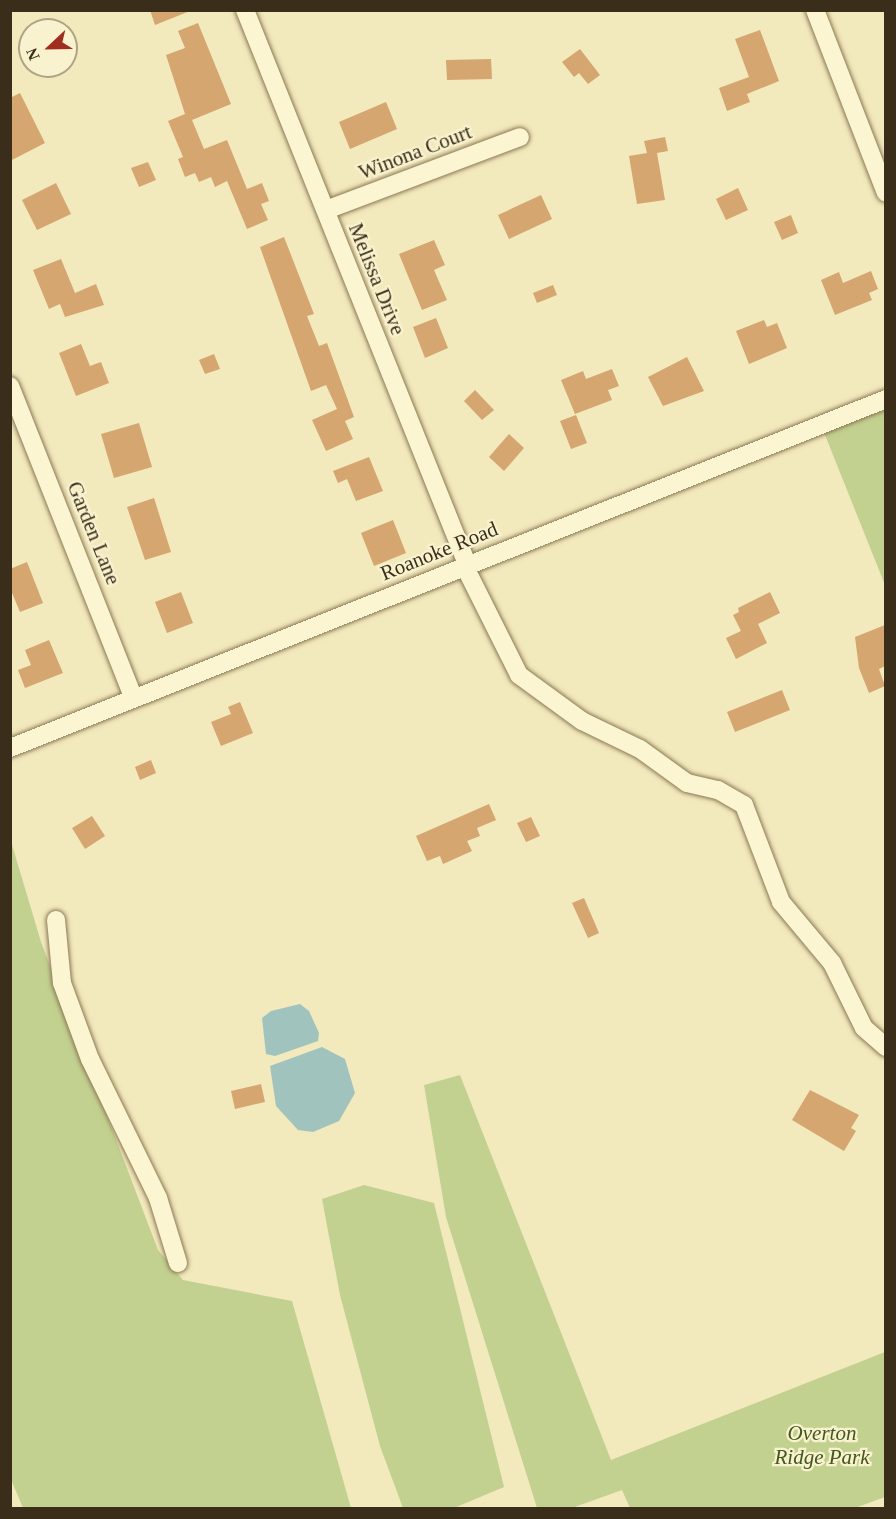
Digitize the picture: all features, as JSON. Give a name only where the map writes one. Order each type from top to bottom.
[{"type":"street","name":"Melissa Drive","points":[[246,10],[465,565],[510,664],[519,675],[582,721],[640,749],[679,778],[718,790],[744,805],[781,902],[832,963],[864,1028],[885,1047]]},
{"type":"street","points":[[815,10],[885,193]]},
{"type":"street","name":"Winona Court","points":[[326,210],[520,137]]},
{"type":"street","name":"Garden Lane","points":[[10,386],[133,697]]},
{"type":"street","name":"Roanoke Road","points":[[10,748],[133,697],[885,399]]},
{"type":"street","points":[[56,920],[62,983],[90,1059],[158,1198],[178,1263]]},
{"type":"green space","points":[[885,399],[885,585],[821,425]]},
{"type":"green space","points":[[10,838],[41,942],[158,1250],[183,1280],[292,1301],[351,1508],[23,1508],[10,1477]]},
{"type":"green space","name":"Overton Ridge Park","points":[[460,1075],[611,1460],[885,1352],[885,1497],[855,1508],[630,1508],[622,1490],[572,1508],[537,1508],[446,1217],[424,1085]]},
{"type":"green space","points":[[364,1185],[434,1203],[504,1487],[454,1508],[403,1508],[380,1446],[340,1295],[322,1199]]},
{"type":"water","points":[[300,1004],[309,1011],[319,1033],[318,1041],[275,1056],[266,1054],[262,1018],[271,1011]]},
{"type":"water","points":[[322,1047],[345,1059],[355,1093],[339,1121],[313,1132],[298,1130],[276,1106],[270,1066]]},
{"type":"building","points":[[150,10],[190,10],[190,11],[155,25]]},
{"type":"building","points":[[198,23],[231,104],[192,120],[204,149],[227,140],[247,189],[262,183],[269,201],[261,204],[268,220],[247,229],[227,181],[215,187],[211,177],[199,182],[195,173],[185,177],[178,159],[183,157],[168,121],[185,114],[166,55],[185,48],[178,31]]},
{"type":"building","points":[[760,30],[779,81],[747,94],[750,102],[727,111],[719,88],[749,77],[735,39]]},
{"type":"building","points":[[580,49],[600,75],[588,84],[579,73],[574,77],[562,62]]},
{"type":"building","points":[[491,59],[492,79],[447,80],[446,60]]},
{"type":"building","points":[[20,93],[45,143],[10,161],[10,98]]},
{"type":"building","points":[[386,102],[397,129],[350,149],[339,122]]},
{"type":"building","points":[[665,137],[668,151],[657,153],[665,200],[637,204],[629,156],[647,153],[644,141]]},
{"type":"building","points":[[148,162],[156,180],[139,187],[131,168]]},
{"type":"building","points":[[56,183],[71,214],[37,230],[22,200]]},
{"type":"building","points":[[738,188],[748,210],[726,220],[716,199]]},
{"type":"building","points":[[541,195],[552,219],[509,239],[498,215]]},
{"type":"building","points":[[791,215],[798,233],[782,240],[774,222]]},
{"type":"building","points":[[284,237],[314,314],[307,316],[319,346],[327,343],[354,417],[345,421],[353,439],[326,451],[312,420],[337,409],[326,385],[311,391],[260,247]]},
{"type":"building","points":[[434,240],[445,265],[434,270],[447,300],[422,310],[399,254]]},
{"type":"building","points":[[61,259],[75,293],[96,284],[104,305],[65,317],[60,304],[49,309],[33,270]]},
{"type":"building","points":[[871,271],[878,289],[869,293],[872,300],[835,315],[821,280],[839,272],[843,283]]},
{"type":"building","points":[[553,285],[557,295],[537,303],[533,293]]},
{"type":"building","points":[[436,318],[448,348],[425,358],[413,327]]},
{"type":"building","points":[[764,320],[767,327],[777,323],[787,348],[749,364],[736,331]]},
{"type":"building","points":[[81,344],[90,366],[101,362],[109,383],[76,396],[59,353]]},
{"type":"building","points":[[214,354],[220,369],[205,374],[199,360]]},
{"type":"building","points":[[687,357],[704,391],[663,406],[648,377]]},
{"type":"building","points":[[612,369],[619,386],[608,390],[612,400],[575,414],[561,380],[583,371],[586,379]]},
{"type":"building","points":[[475,390],[494,410],[482,420],[464,401]]},
{"type":"building","points":[[576,415],[587,443],[571,449],[560,421]]},
{"type":"building","points":[[139,423],[152,467],[114,478],[101,434]]},
{"type":"building","points":[[509,434],[524,448],[504,471],[489,457]]},
{"type":"building","points":[[369,457],[383,491],[356,501],[347,479],[338,483],[333,471]]},
{"type":"building","points":[[154,498],[171,552],[145,560],[127,507]]},
{"type":"building","points":[[393,520],[406,553],[374,566],[361,533]]},
{"type":"building","points":[[27,562],[43,603],[20,612],[10,588],[10,569]]},
{"type":"building","points":[[181,592],[193,623],[167,633],[155,602]]},
{"type":"building","points":[[770,592],[780,613],[758,624],[767,643],[736,659],[726,638],[741,631],[733,615],[739,612],[738,608]]},
{"type":"building","points":[[885,625],[885,666],[879,669],[885,686],[869,693],[859,668],[855,637]]},
{"type":"building","points":[[49,640],[63,673],[25,688],[18,670],[31,665],[25,650]]},
{"type":"building","points":[[782,690],[790,710],[735,732],[727,712]]},
{"type":"building","points":[[240,702],[253,733],[221,746],[211,722],[231,714],[228,707]]},
{"type":"building","points":[[151,760],[156,773],[140,780],[135,767]]},
{"type":"building","points":[[489,804],[496,820],[477,828],[480,836],[467,841],[472,851],[443,864],[440,856],[427,861],[416,836]]},
{"type":"building","points":[[92,816],[105,836],[85,849],[72,828]]},
{"type":"building","points":[[531,817],[540,836],[526,842],[517,823]]},
{"type":"building","points":[[584,898],[599,933],[588,938],[572,903]]},
{"type":"building","points":[[261,1084],[265,1102],[235,1109],[231,1091]]},
{"type":"building","points":[[810,1090],[859,1115],[851,1128],[856,1131],[844,1151],[792,1120]]}]
